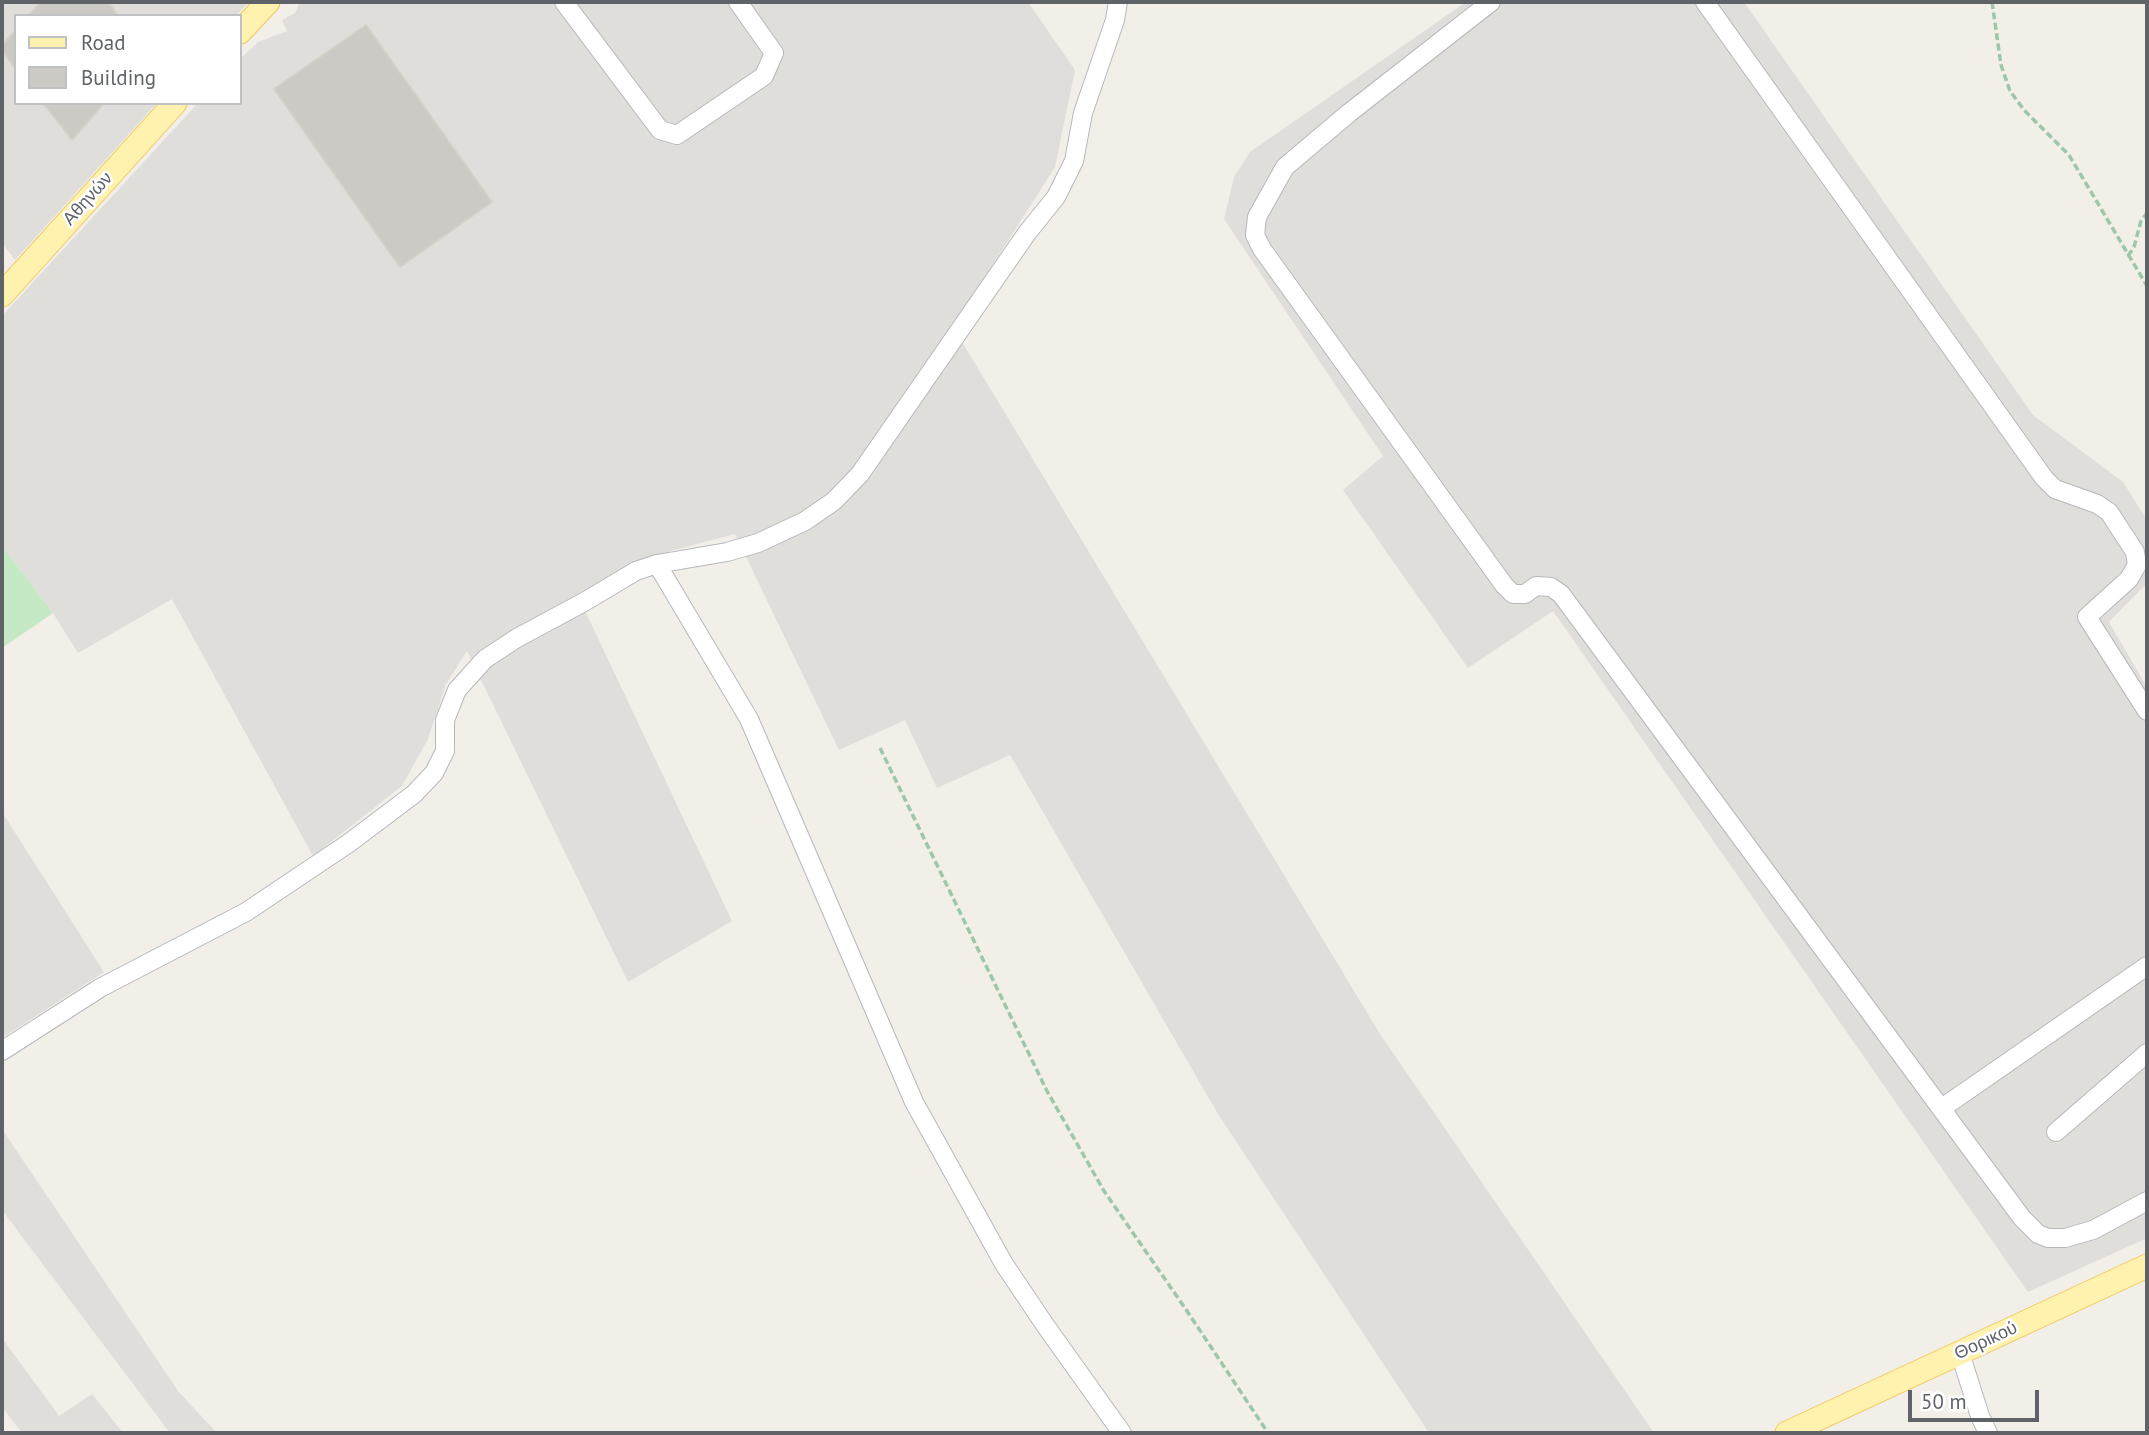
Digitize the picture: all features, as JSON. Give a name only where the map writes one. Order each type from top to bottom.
[{"type":"main road","points":[[242,30],[268,2]]},
{"type":"main road","name":"Αθηνών","points":[[2,295],[173,105]]},
{"type":"main road","name":"Θορικού","points":[[1787,1433],[2147,1266]]},
{"type":"street","points":[[564,2],[660,130],[677,135],[764,76],[774,53],[738,2]]},
{"type":"street","points":[[2,1051],[100,988],[246,912],[349,843],[414,794],[434,773],[445,751],[445,720],[457,690],[485,659],[636,571],[657,564],[727,552],[758,543],[805,521],[834,501],[860,474],[1027,233],[1056,197],[1074,161],[1083,113],[1115,20],[1118,2]]},
{"type":"street","points":[[1491,2],[1349,113],[1285,167],[1257,217],[1255,235],[1262,249],[1504,585],[1513,594],[1525,594],[1536,586],[1551,587],[1561,594],[2022,1218],[2038,1234],[2048,1238],[2065,1238],[2093,1230],[2147,1201]]},
{"type":"street","points":[[1705,2],[2043,478],[2054,489],[2097,504],[2109,512],[2135,552],[2137,565],[2130,579],[2087,617],[2147,711]]},
{"type":"street","points":[[657,564],[749,719],[914,1102],[1004,1264],[1122,1433]]},
{"type":"street","points":[[1942,1108],[2147,965]]},
{"type":"street","points":[[2056,1132],[2147,1053]]},
{"type":"street","points":[[1960,1353],[1988,1433]]},
{"type":"path","points":[[1992,2],[2001,65],[2010,91],[2024,110],[2069,155],[2147,286]]},
{"type":"path","points":[[2128,256],[2134,247],[2141,221],[2147,213]]},
{"type":"path","points":[[880,748],[1047,1091],[1104,1191],[1268,1433]]},
{"type":"shaded area","points":[[2,2],[249,2],[238,14],[14,14],[14,105],[155,105],[15,260],[2,243]]},
{"type":"shaded area","points":[[300,2],[1028,2],[1075,70],[1055,167],[953,327],[1380,1034],[1654,1433],[1429,1433],[1218,1114],[1010,755],[937,788],[905,720],[839,750],[735,534],[670,551],[577,594],[732,921],[628,982],[467,651],[446,684],[428,739],[402,786],[313,856],[172,599],[78,653],[53,613],[2,546],[2,316],[196,105],[242,105],[242,57],[258,42],[287,31],[282,20],[295,13]]},
{"type":"shaded area","points":[[1466,2],[1744,2],[2033,415],[2123,482],[2147,520],[2147,583],[2109,622],[2147,687],[2147,1238],[2028,1292],[1553,611],[1468,668],[1343,490],[1383,456],[1224,219],[1234,177],[1250,152]]},
{"type":"shaded area","points":[[2,812],[104,972],[2,1038]]},
{"type":"shaded area","points":[[2,1129],[178,1391],[217,1433],[170,1433],[2,1210]]},
{"type":"shaded area","points":[[2,1338],[59,1416],[92,1394],[123,1433],[22,1433],[2,1407]]},
{"type":"green space","points":[[2,546],[53,613],[2,648]]},
{"type":"building","points":[[41,2],[108,2],[117,14],[30,14]]},
{"type":"building","points":[[366,25],[492,202],[400,267],[274,89]]},
{"type":"building","points":[[14,32],[14,66],[2,51],[2,45]]},
{"type":"building","points":[[45,105],[102,105],[72,140]]}]
